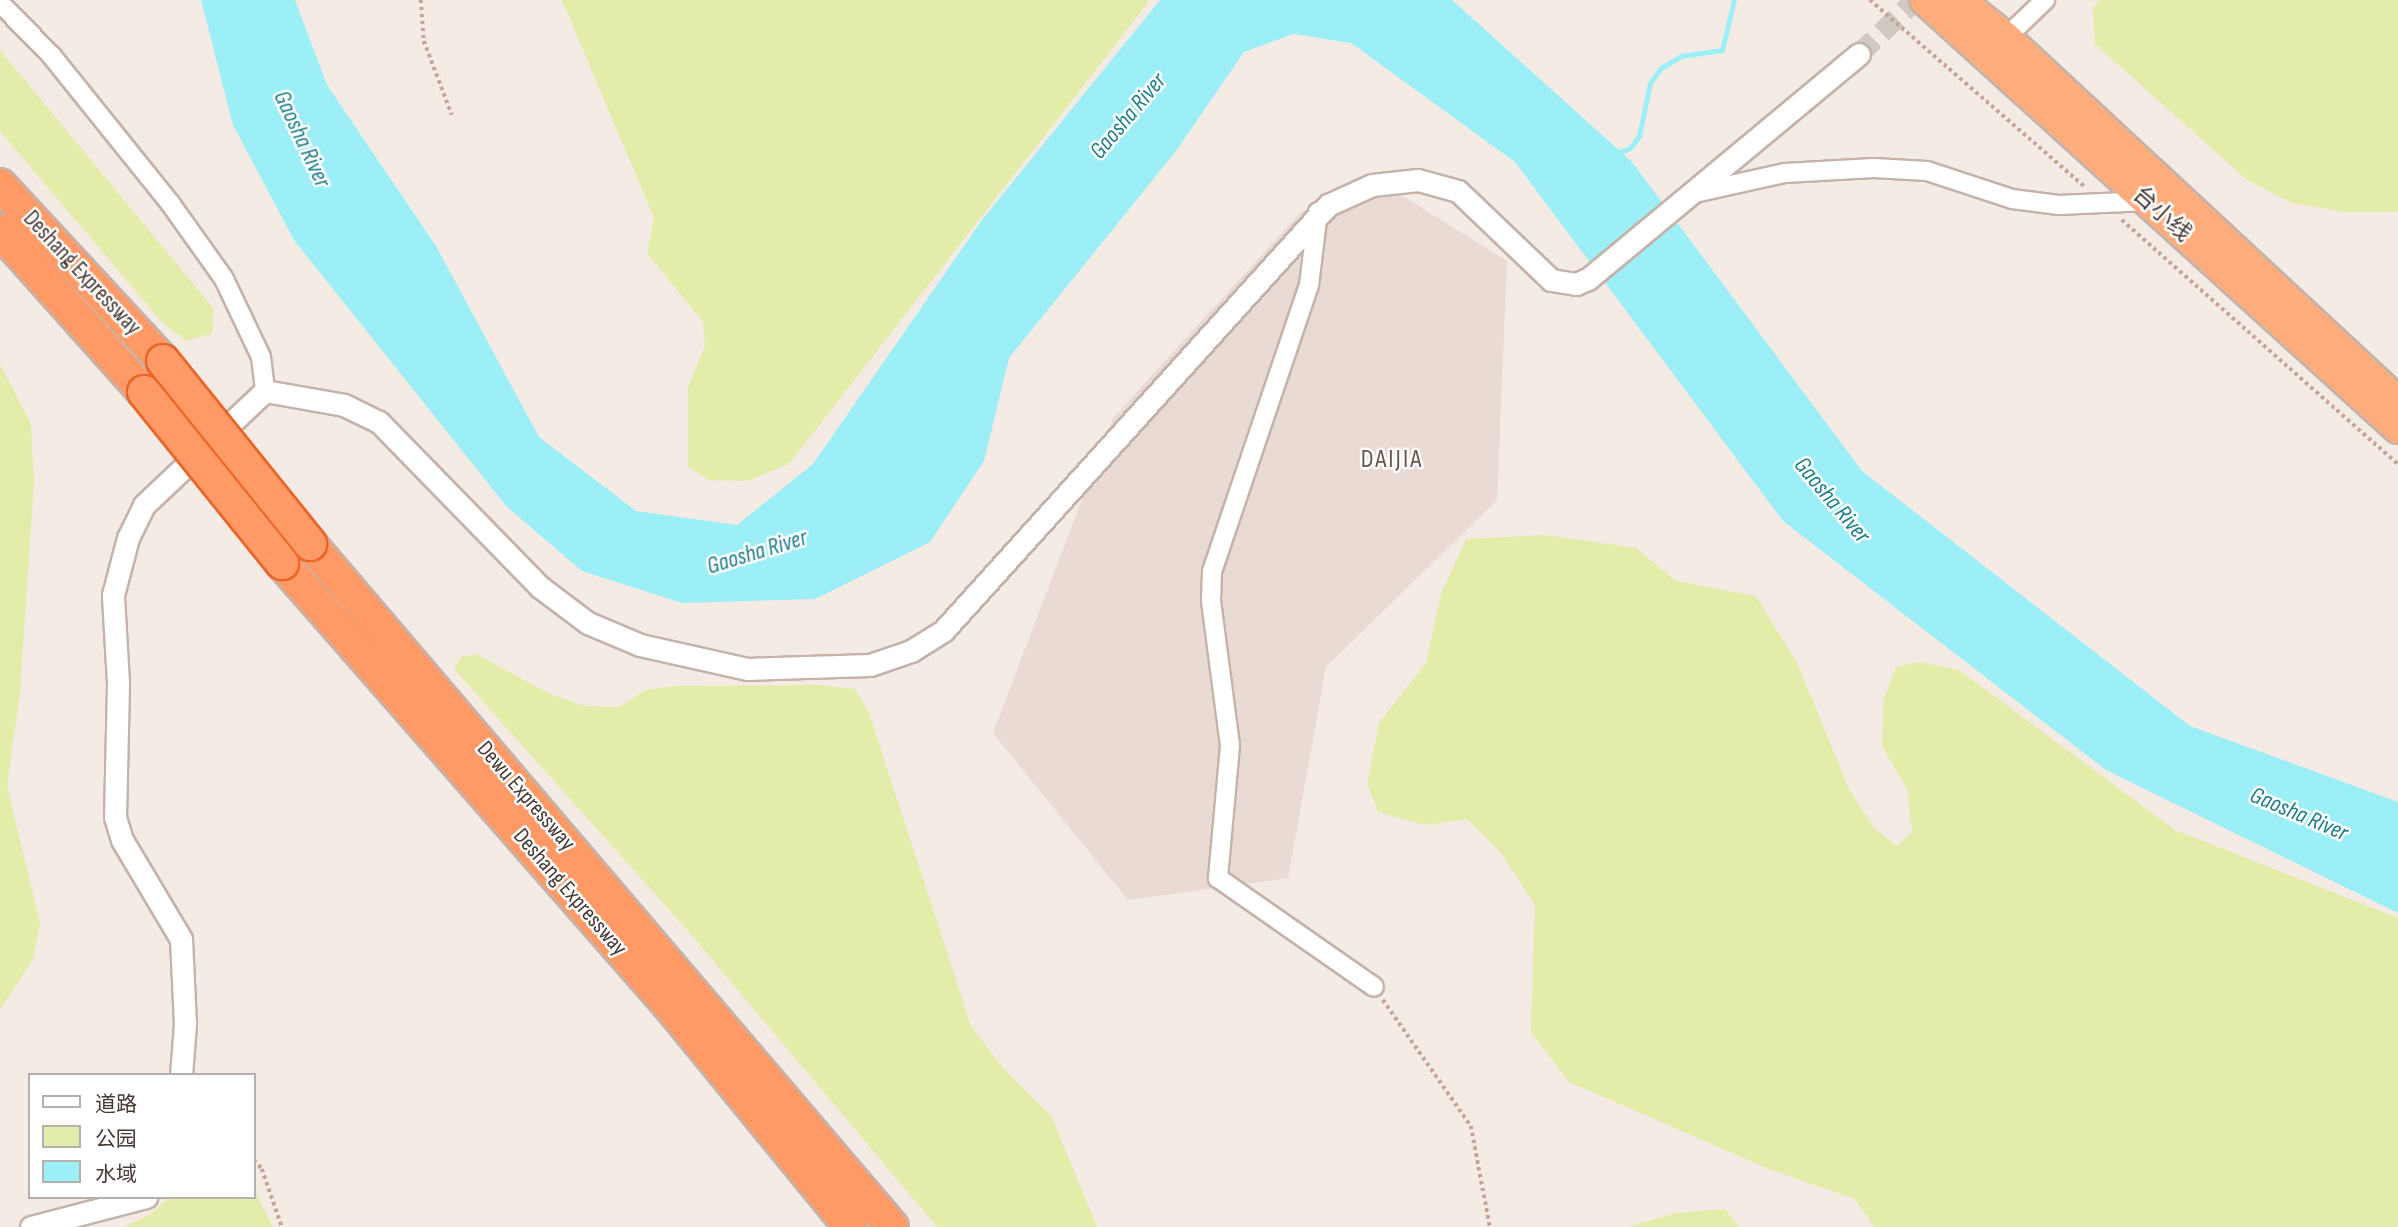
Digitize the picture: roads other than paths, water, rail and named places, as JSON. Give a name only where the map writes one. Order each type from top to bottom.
[{"type":"highway","name":"台小线","points":[[1924,0],[1996,47],[2398,401]]},
{"type":"highway","name":"台小线","points":[[1959,0],[1996,47],[2148,201],[2398,429]]},
{"type":"highway","name":"Deshang Expressway","points":[[0,185],[163,361]]},
{"type":"highway","name":"Deshang Expressway","points":[[0,230],[144,392],[282,563],[669,1005],[851,1227]]},
{"type":"highway","name":"Dewu Expressway","points":[[163,361],[310,544],[892,1227]]},
{"type":"street","points":[[1996,47],[2045,0]]},
{"type":"street","points":[[0,3],[51,55],[170,203],[224,279],[261,356],[265,391]]},
{"type":"street","points":[[265,391],[344,405],[379,422],[540,587],[588,623],[640,645],[747,669],[870,665],[911,651],[944,630],[1318,212],[1372,185],[1418,180],[1458,191],[1551,280],[1576,284],[1588,279],[1859,54]]},
{"type":"street","points":[[1682,199],[1785,173],[1874,168],[1927,171],[2012,199],[2059,205],[2148,201]]},
{"type":"street","points":[[1318,212],[1309,285],[1212,572],[1211,601],[1230,746],[1218,878],[1374,987]]},
{"type":"street","points":[[180,1073],[185,1024],[181,939],[122,840],[115,817],[118,683],[113,595],[128,538],[144,505],[265,391]]},
{"type":"street","points":[[31,1227],[138,1199]]},
{"type":"water","name":"Gaosha River","points":[[201,0],[295,0],[327,85],[436,246],[539,437],[636,511],[737,525],[813,464],[982,220],[1160,0],[1452,0],[1632,162],[1862,471],[2190,726],[2398,802],[2398,913],[2106,770],[1783,521],[1515,162],[1351,43],[1293,34],[1244,52],[1176,151],[1009,358],[984,461],[930,542],[815,599],[682,603],[582,571],[507,507],[294,240],[233,125]]},
{"type":"waterway","points":[[1615,153],[1630,148],[1639,136],[1650,83],[1661,68],[1681,56],[1722,50],[1734,0]]},
{"type":"tunnel","points":[[1859,54],[1915,0]]},
{"type":"district","name":"DAIJIA","points":[[1392,460]]}]
